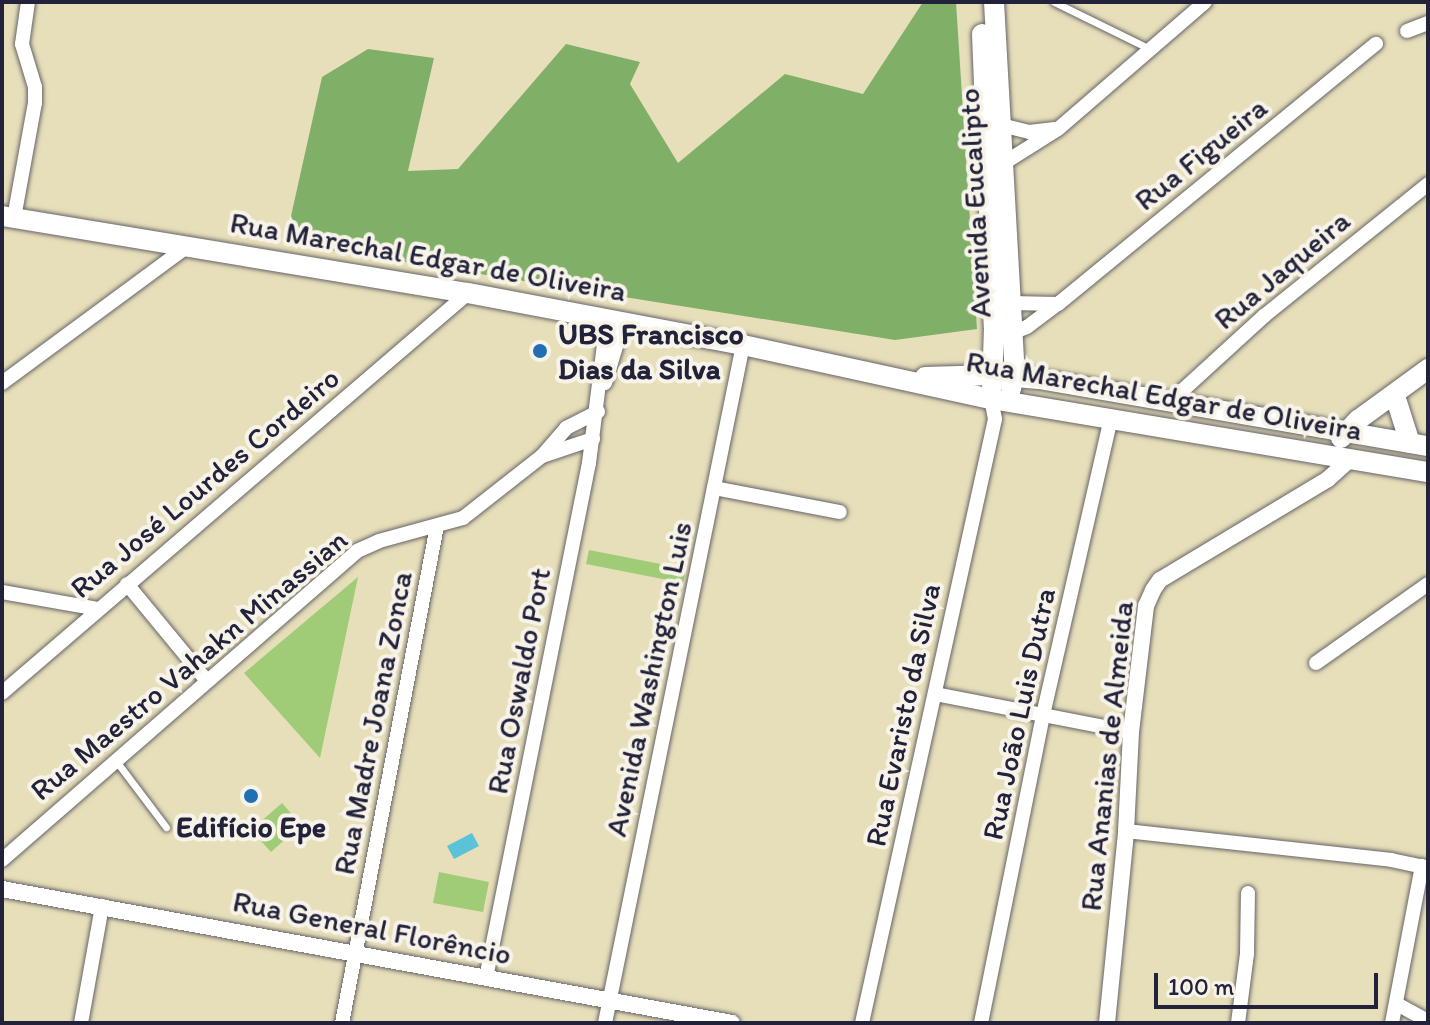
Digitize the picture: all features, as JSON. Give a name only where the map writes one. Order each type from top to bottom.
[{"type":"main road","name":"Avenida Eucalipto","points":[[980,2],[1011,303],[1012,333],[999,406]]},
{"type":"main road","name":"Avenida Eucalipto","points":[[994,2],[1001,125],[996,169],[1003,376]]},
{"type":"main road","name":"Rua Marechal Edgar de Oliveira","points":[[8,217],[468,293],[743,345],[889,377],[999,406],[1111,417],[1428,472]]},
{"type":"main road","points":[[1351,458],[1401,395],[1428,369]]},
{"type":"main road","name":"Rua Marechal Edgar de Oliveira","points":[[889,377],[1003,376],[1172,400],[1419,445]]},
{"type":"main road","points":[[1330,454],[1344,433],[1401,395]]},
{"type":"main road","points":[[1401,395],[1419,445]]},
{"type":"street","points":[[8,217],[35,103],[35,87],[22,44],[28,2]]},
{"type":"street","points":[[996,169],[1058,129],[1205,2]]},
{"type":"street","points":[[1407,31],[1428,23]]},
{"type":"street","name":"Rua Figueira","points":[[1012,333],[1027,327],[1058,304],[1376,44]]},
{"type":"street","points":[[1001,125],[1029,132],[1058,129]]},
{"type":"street","name":"Rua Jaqueira","points":[[1172,400],[1264,316],[1428,184]]},
{"type":"street","points":[[2,383],[189,245]]},
{"type":"street","points":[[443,289],[443,314]]},
{"type":"street","name":"Rua José Lourdes Cordeiro","points":[[2,693],[468,293]]},
{"type":"street","points":[[1011,303],[1058,304]]},
{"type":"street","name":"Rua Oswaldo Port","points":[[486,978],[615,322]]},
{"type":"street","name":"Avenida Washington Luis","points":[[605,1023],[743,345]]},
{"type":"street","name":"Rua Evaristo da Silva","points":[[862,1023],[999,406]]},
{"type":"street","name":"Rua Maestro Vahakn Minassian","points":[[2,860],[357,551],[379,541],[463,518],[542,456],[566,428],[598,412]]},
{"type":"street","name":"Rua João Luis Dutra","points":[[981,1023],[1043,715],[1111,417]]},
{"type":"street","name":"Rua Maestro Vahakn Minassian","points":[[542,456],[593,439]]},
{"type":"street","name":"Rua Ananias de Almeida","points":[[1107,1023],[1126,831],[1131,732],[1146,606],[1160,580],[1328,479],[1351,458]]},
{"type":"street","points":[[714,488],[840,512]]},
{"type":"street","name":"Rua Madre Joana Zonca","points":[[342,1023],[437,526]]},
{"type":"street","points":[[127,584],[206,680]]},
{"type":"street","points":[[1316,663],[1425,591]]},
{"type":"street","points":[[2,592],[98,609]]},
{"type":"street","points":[[935,694],[1131,732]]},
{"type":"street","points":[[1126,831],[1425,867],[1392,1023]]},
{"type":"street","name":"Rua General Florêncio","points":[[2,889],[732,1023]]},
{"type":"street","points":[[1238,1023],[1247,954],[1248,893]]},
{"type":"street","points":[[81,1023],[102,906]]},
{"type":"street","points":[[1397,1004],[1428,1021]]},
{"type":"lane","points":[[1054,2],[1150,49]]},
{"type":"lane","points":[[114,760],[166,827]]},
{"type":"green space","points":[[923,2],[956,2],[977,329],[895,340],[285,243],[322,77],[368,49],[434,58],[408,171],[458,169],[566,44],[640,62],[630,84],[678,163],[785,74],[863,94]]},
{"type":"green space","points":[[589,550],[686,569],[683,583],[586,564]]},
{"type":"green space","points":[[358,577],[320,758],[244,673]]},
{"type":"green space","points":[[282,803],[301,825],[271,852],[251,830]]},
{"type":"green space","points":[[439,872],[489,882],[483,912],[433,903]]},
{"type":"water","points":[[472,833],[479,846],[454,859],[447,846]]},
{"type":"place","name":"UBS Francisco Dias da Silva","points":[[540,351]]},
{"type":"place","name":"Edifício Epe","points":[[251,796]]}]
